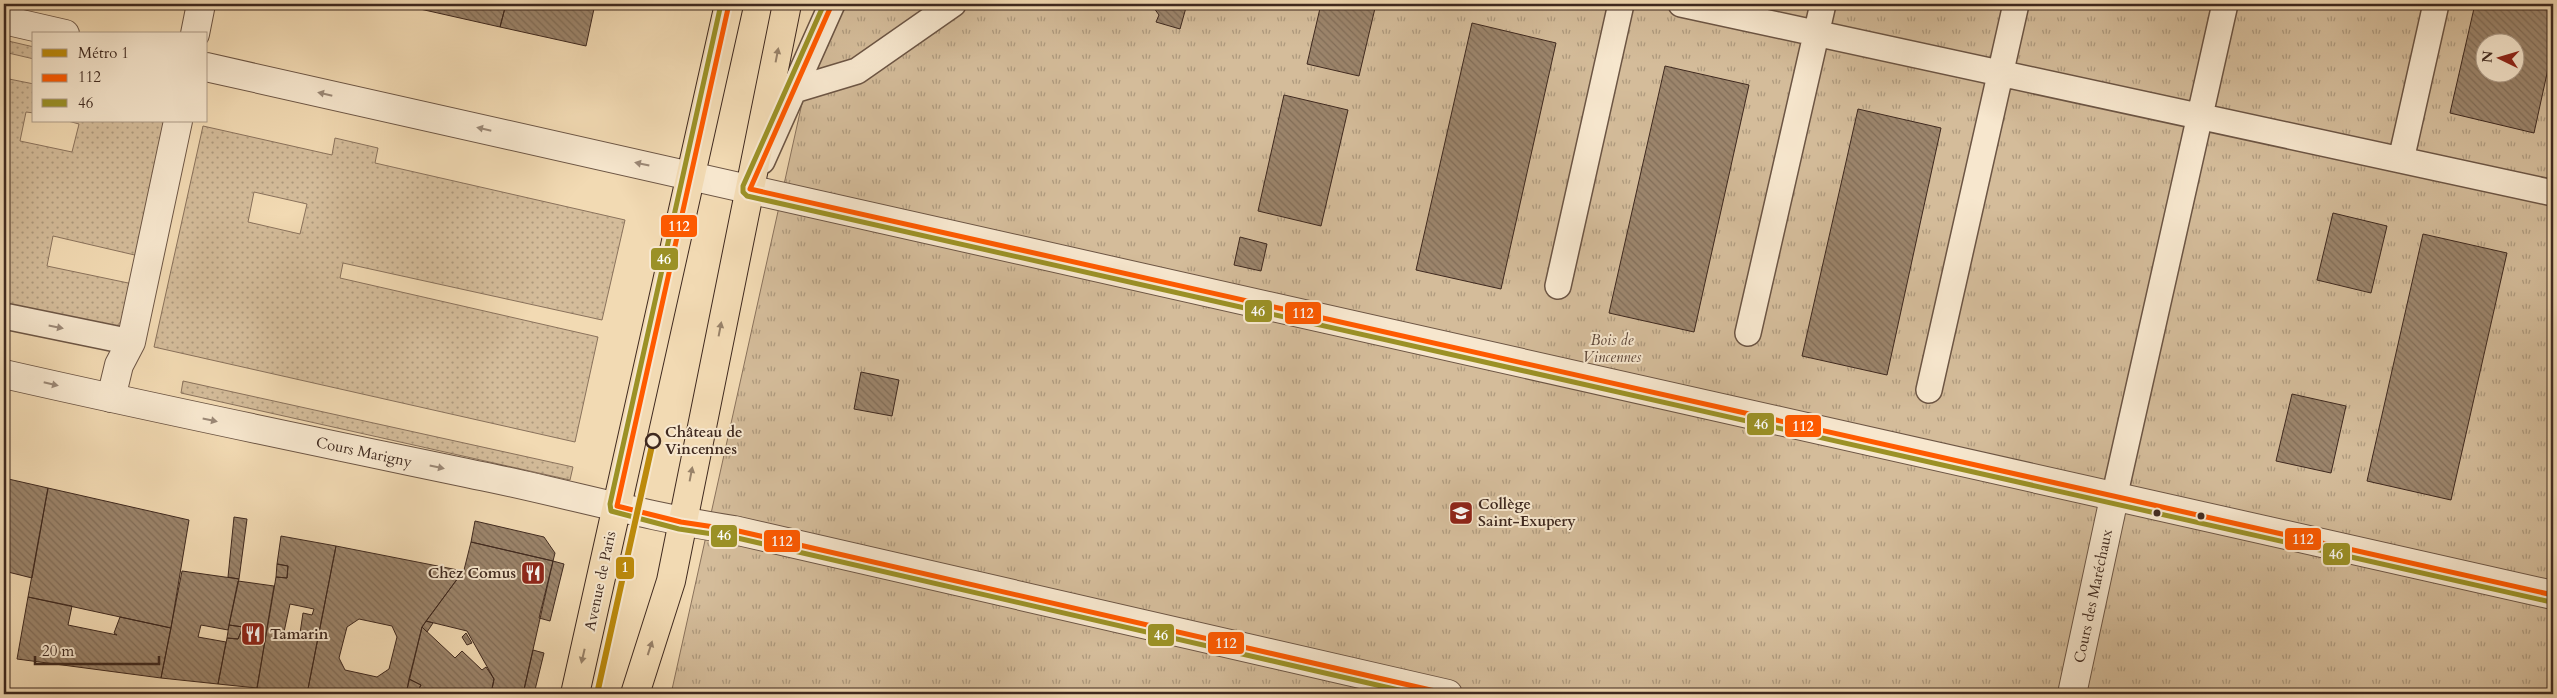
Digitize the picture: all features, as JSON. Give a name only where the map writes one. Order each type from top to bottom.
[{"type":"main road","name":"Avenue de Paris","points":[[575,694],[729,4]]},
{"type":"main road","points":[[635,694],[671,581],[681,522],[750,189],[782,89],[787,4]]},
{"type":"street","points":[[194,32],[201,4]]},
{"type":"street","points":[[4,20],[56,32]]},
{"type":"street","points":[[208,67],[2114,498],[2553,595]]},
{"type":"street","points":[[111,398],[119,365],[131,342],[178,122]]},
{"type":"street","name":"Cours Marigny","points":[[4,374],[616,506],[681,522],[734,530],[1448,694]]},
{"type":"street","name":"Cours des Maréchaux","points":[[2072,694],[2114,498]]},
{"type":"lane","points":[[782,89],[832,4]]},
{"type":"lane","points":[[782,89],[857,72],[954,4]]},
{"type":"lane","points":[[1558,286],[1621,4]]},
{"type":"lane","points":[[1681,4],[2553,193]]},
{"type":"lane","points":[[1748,333],[1823,4]]},
{"type":"lane","points":[[1929,390],[2016,4]]},
{"type":"lane","points":[[2114,498],[2225,4]]},
{"type":"lane","points":[[2401,160],[2436,4]]},
{"type":"lane","points":[[9,317],[131,342]]},
{"type":"green space","name":"Bois de Vincennes","points":[[824,4],[2553,4],[2553,694],[671,694]]},
{"type":"green space","points":[[4,40],[32,47],[32,59],[4,52]]},
{"type":"green space","points":[[4,78],[32,84],[32,113],[26,112],[20,141],[72,152],[79,124],[72,122],[170,122],[139,256],[53,236],[47,266],[133,284],[126,316],[114,329],[4,306]]},
{"type":"green space","points":[[203,126],[332,155],[335,138],[378,148],[375,163],[625,220],[602,320],[343,263],[340,278],[598,337],[575,442],[154,347]],"holes":[[[254,192],[307,204],[300,234],[248,222]]]},
{"type":"green space","points":[[183,381],[573,467],[570,480],[181,393]]},
{"type":"building","points":[[394,4],[421,4],[420,9]]},
{"type":"building","points":[[421,4],[506,4],[500,27],[420,9]]},
{"type":"building","points":[[506,4],[595,4],[586,46],[500,27]]},
{"type":"building","points":[[1151,4],[1187,4],[1180,29],[1156,22],[1159,15]]},
{"type":"building","points":[[1321,4],[1376,4],[1359,76],[1307,64]]},
{"type":"building","points":[[1949,4],[1970,4],[1969,8]]},
{"type":"building","points":[[2475,4],[2553,4],[2553,46],[2534,133],[2450,113]]},
{"type":"building","points":[[1472,23],[1556,43],[1501,289],[1416,270]]},
{"type":"building","points":[[1665,66],[1749,85],[1694,332],[1609,313]]},
{"type":"building","points":[[1284,95],[1348,110],[1321,226],[1258,211]]},
{"type":"building","points":[[1858,109],[1941,128],[1887,375],[1802,356]]},
{"type":"building","points":[[2333,213],[2387,226],[2371,293],[2317,280]]},
{"type":"building","points":[[2423,234],[2507,253],[2451,500],[2367,481]]},
{"type":"building","points":[[1240,237],[1267,244],[1261,271],[1234,265]]},
{"type":"building","points":[[861,372],[899,380],[892,416],[854,409]]},
{"type":"building","points":[[2292,394],[2346,406],[2331,473],[2276,461]]},
{"type":"building","points":[[4,478],[48,488],[32,578],[4,571]]},
{"type":"building","points":[[48,488],[189,520],[171,628],[28,597]]},
{"type":"building","points":[[234,517],[247,519],[239,579],[228,577]]},
{"type":"building","points":[[475,521],[544,537],[555,553],[553,561],[471,542]]},
{"type":"building","points":[[281,536],[336,546],[307,694],[257,688],[276,577],[287,578],[288,566],[277,564]],"holes":[[[290,604],[314,609],[312,615],[303,613],[299,640],[294,638],[294,633],[284,632]]]},
{"type":"building","points":[[471,542],[553,561],[523,694],[491,694],[494,679],[467,631],[426,621],[464,570]]},
{"type":"building","points":[[336,546],[463,571],[422,627],[406,694],[307,694]],"holes":[[[359,619],[392,626],[397,637],[389,669],[377,677],[345,670],[339,658],[347,627]]]},
{"type":"building","points":[[553,561],[564,564],[550,621],[539,618]]},
{"type":"building","points":[[277,564],[288,566],[287,578],[276,577]]},
{"type":"building","points":[[182,571],[239,579],[228,630],[201,625],[198,637],[226,642],[218,684],[161,678]]},
{"type":"building","name":"Tamarin","points":[[238,581],[274,586],[257,688],[218,684],[227,638],[238,639],[243,627],[229,625]]},
{"type":"building","points":[[28,597],[72,606],[68,625],[117,635],[114,633],[120,617],[171,628],[161,678],[17,659]]},
{"type":"building","points":[[426,621],[433,623],[427,632],[422,627]]},
{"type":"building","points":[[229,625],[243,627],[238,639],[227,638]]},
{"type":"building","points":[[422,627],[455,658],[462,651],[482,670],[486,667],[494,679],[491,694],[416,694],[421,685],[409,679]]},
{"type":"building","points":[[466,633],[472,643],[467,645],[462,637]]},
{"type":"building","points":[[533,650],[544,653],[534,694],[523,694]]},
{"type":"building","points":[[409,679],[421,685],[416,694],[406,694]]},
{"type":"metro line","name":"1","points":[[597,694],[653,441]]},
{"type":"transit line","name":"46","points":[[721,4],[610,504],[611,511],[679,529],[733,537],[1416,694]]},
{"type":"transit line","name":"112","points":[[729,4],[617,506],[681,522],[734,530],[1448,694]]},
{"type":"transit line","name":"46","points":[[824,4],[743,186],[743,192],[747,196],[2551,602]]},
{"type":"transit line","name":"112","points":[[832,4],[750,189],[2553,595]]},
{"type":"place","name":"Château de Vincennes","points":[[653,441]]},
{"type":"place","name":"Collège Saint-Exupery","points":[[1461,513]]},
{"type":"place","name":"Chez Comus","points":[[533,573]]},
{"type":"place","name":"Tamarin","points":[[253,634]]}]
